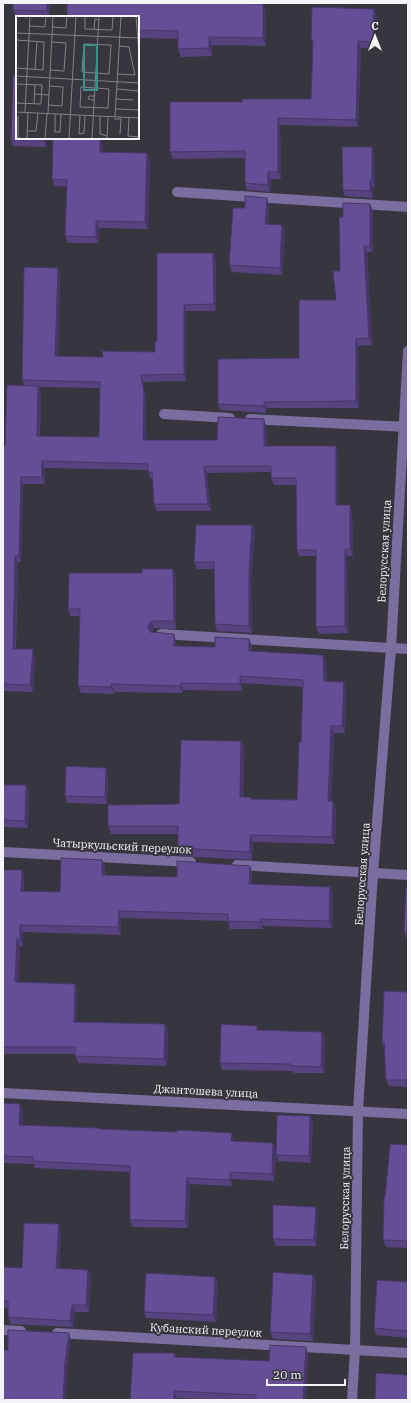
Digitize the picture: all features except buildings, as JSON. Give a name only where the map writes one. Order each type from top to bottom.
[{"type":"street","points":[[176,192],[408,207]]},
{"type":"street","name":"Белорусская улица","points":[[352,1400],[356,1350],[358,1111],[373,873],[391,648],[406,427],[408,351]]},
{"type":"street","points":[[164,414],[406,427]]},
{"type":"street","points":[[158,634],[408,649]]},
{"type":"street","name":"Чатыркульский переулок","points":[[3,852],[200,863]]},
{"type":"street","points":[[224,864],[408,875]]},
{"type":"street","name":"Джантошева улица","points":[[3,1093],[408,1114]]},
{"type":"street","points":[[3,1330],[34,1332]]},
{"type":"street","name":"Кубанский переулок","points":[[50,1333],[408,1353]]}]
